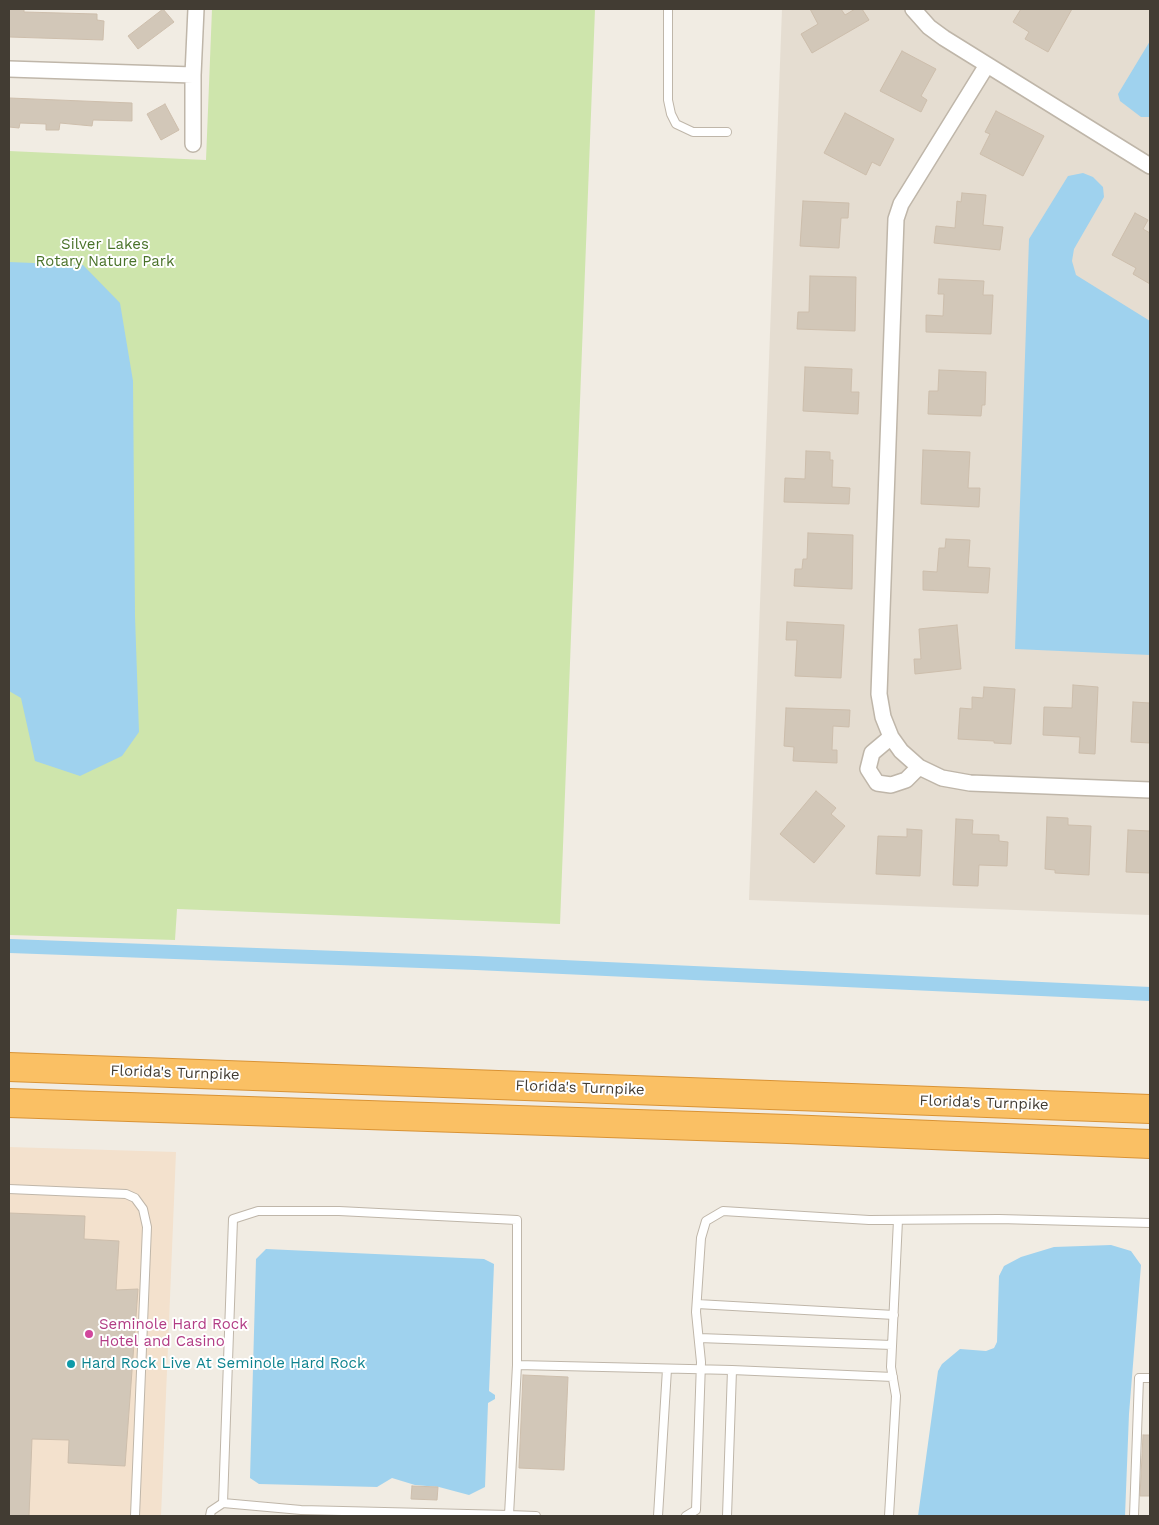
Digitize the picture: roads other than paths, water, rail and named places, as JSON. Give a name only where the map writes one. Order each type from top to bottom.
[{"type":"highway","name":"Florida's Turnpike","points":[[9,1067],[1150,1109]]},
{"type":"highway","points":[[9,1103],[767,1128],[1150,1144]]},
{"type":"street","points":[[193,144],[193,75],[196,9]]},
{"type":"street","points":[[913,9],[929,26],[1150,166]]},
{"type":"street","points":[[987,64],[901,204],[896,219],[879,694],[883,717],[891,737],[902,751],[919,767],[942,778],[970,783],[1150,790]]},
{"type":"street","points":[[9,70],[193,75]]},
{"type":"street","points":[[891,737],[872,753],[868,768],[877,783],[891,785],[906,780],[919,767]]},
{"type":"lane","points":[[668,9],[668,100],[671,114],[676,124],[693,132],[727,132]]},
{"type":"lane","points":[[9,1189],[126,1194],[136,1198],[143,1209],[147,1227],[135,1516]]},
{"type":"lane","points":[[223,1503],[233,1219],[258,1211],[338,1211],[517,1220],[517,1365],[509,1515]]},
{"type":"lane","points":[[686,1516],[696,1510],[700,1370],[697,1304],[701,1238],[706,1221],[723,1211],[861,1219],[999,1219],[1150,1223]]},
{"type":"lane","points":[[889,1516],[896,1396],[891,1367],[898,1220]]},
{"type":"lane","points":[[697,1304],[894,1315]]},
{"type":"lane","points":[[699,1338],[892,1345]]},
{"type":"lane","points":[[517,1365],[732,1370],[893,1377]]},
{"type":"lane","points":[[658,1516],[666,1369]]},
{"type":"lane","points":[[727,1516],[732,1370]]},
{"type":"lane","points":[[1134,1516],[1139,1378],[1150,1378]]},
{"type":"lane","points":[[210,1516],[210,1511],[223,1503],[335,1514],[536,1516]]},
{"type":"water","points":[[1150,41],[1150,117],[1141,117],[1120,101],[1118,94]]},
{"type":"water","points":[[1083,173],[1093,177],[1103,187],[1104,197],[1074,249],[1072,261],[1076,275],[1150,321],[1150,655],[1015,649],[1029,239],[1068,176]]},
{"type":"water","points":[[9,262],[83,265],[120,303],[133,381],[135,616],[139,732],[122,756],[80,776],[35,761],[21,698],[9,691]]},
{"type":"water","points":[[1111,1245],[1131,1251],[1141,1265],[1129,1414],[1125,1516],[918,1516],[938,1371],[942,1364],[960,1349],[986,1351],[994,1348],[997,1342],[999,1276],[1004,1266],[1021,1257],[1054,1247]]},
{"type":"water","points":[[266,1249],[484,1259],[494,1264],[489,1391],[495,1395],[495,1399],[488,1403],[485,1487],[469,1495],[439,1487],[415,1485],[392,1478],[377,1487],[259,1484],[250,1478],[256,1259]]},
{"type":"waterway","points":[[10,946],[476,963],[1150,994]]},
{"type":"place","name":"Seminole Hard Rock Hotel and Casino","points":[[89,1334]]},
{"type":"place","name":"Hard Rock Live At Seminole Hard Rock","points":[[71,1364]]},
{"type":"park label","name":"Silver Lakes Rotary Nature Park","points":[[105,254]]}]
